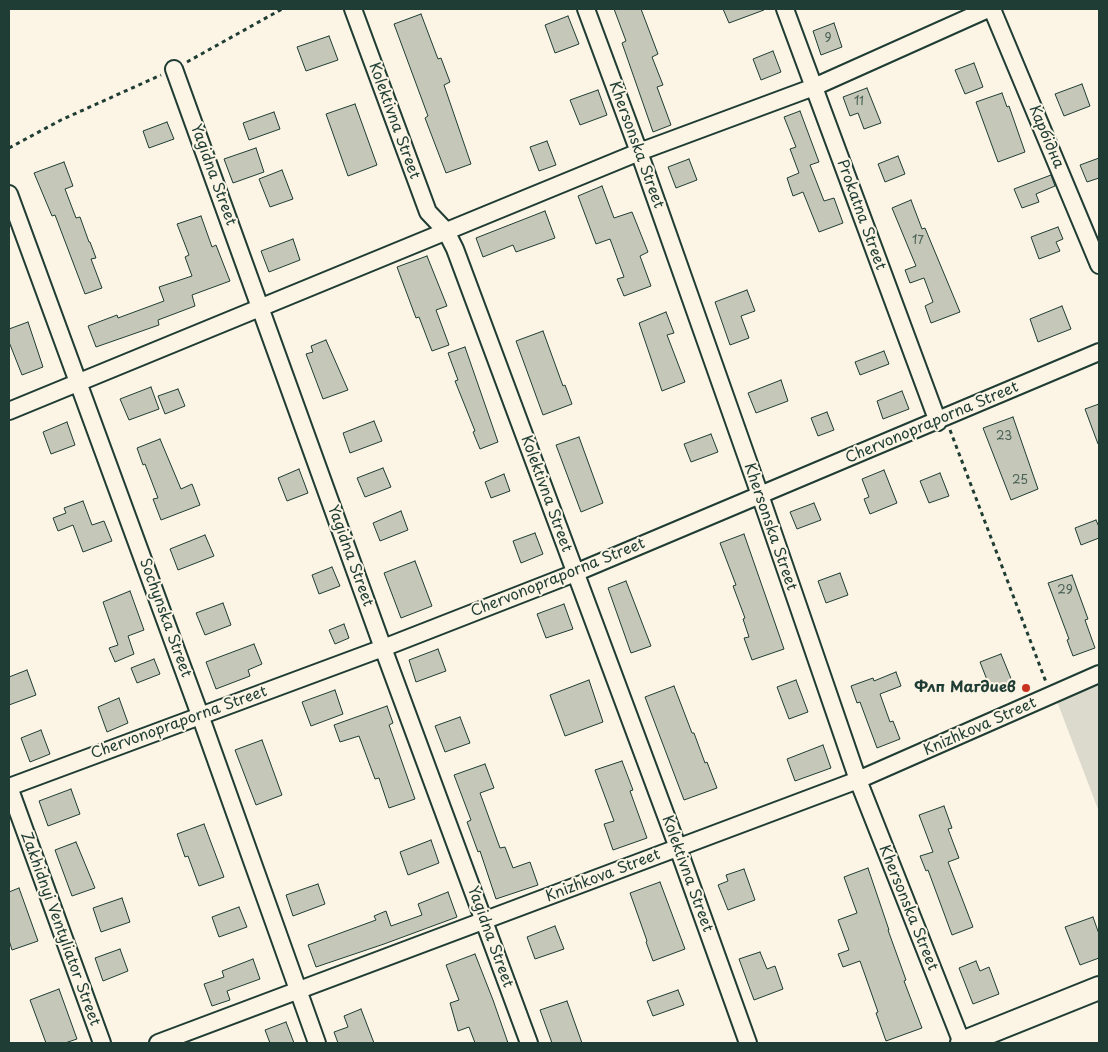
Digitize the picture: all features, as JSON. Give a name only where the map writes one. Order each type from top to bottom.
[{"type":"street","name":"Kolektivna Street","points":[[353,9],[428,212],[446,231],[678,848],[748,1043]]},
{"type":"street","name":"Khersonska Street","points":[[586,9],[639,152],[858,780],[962,1043]]},
{"type":"street","name":"Prokatna Street","points":[[785,9],[941,420]]},
{"type":"street","points":[[9,411],[639,152],[814,87],[988,9]]},
{"type":"street","name":"Карбідна","points":[[992,9],[1099,266]]},
{"type":"street","name":"Yagidna Street","points":[[174,69],[383,648],[529,1043]]},
{"type":"street","name":"Sochynska Street","points":[[9,194],[200,715],[317,1043]]},
{"type":"street","name":"Chervonopraporna Street","points":[[9,787],[383,648],[575,573],[1099,352]]},
{"type":"street","name":"Knizhkova Street","points":[[158,1043],[858,780],[1099,674]]},
{"type":"street","name":"Zakhidnyi Ventyliator Street","points":[[9,787],[102,1043]]},
{"type":"street","points":[[962,1043],[1099,988]]},
{"type":"path","points":[[9,148],[61,120],[174,69],[282,9]]},
{"type":"path","points":[[941,420],[1051,695]]},
{"type":"shaded area","points":[[1099,679],[1099,812],[1055,696]]},
{"type":"building","points":[[614,9],[641,9],[658,54],[652,57],[663,85],[657,87],[671,125],[653,132],[622,43],[626,41]]},
{"type":"building","points":[[723,9],[764,9],[764,10],[729,23]]},
{"type":"building","points":[[421,14],[438,59],[441,58],[450,82],[444,85],[471,164],[446,173],[425,118],[428,116],[394,24]]},
{"type":"building","points":[[568,16],[579,44],[555,53],[545,25]]},
{"type":"building","points":[[834,23],[842,47],[821,55],[813,31]]},
{"type":"building","points":[[329,36],[338,60],[306,71],[297,47]]},
{"type":"building","points":[[773,51],[781,72],[761,80],[753,59]]},
{"type":"building","points":[[974,63],[983,87],[965,94],[955,70]]},
{"type":"building","points":[[1082,84],[1090,106],[1064,116],[1055,94]]},
{"type":"building","points":[[867,88],[881,123],[864,129],[858,113],[850,116],[843,97]]},
{"type":"building","points":[[598,90],[607,115],[580,125],[570,100]]},
{"type":"building","points":[[1002,93],[1007,107],[1009,106],[1025,152],[998,162],[976,102]]},
{"type":"building","points":[[355,104],[377,165],[348,176],[326,114]]},
{"type":"building","points":[[800,111],[819,162],[810,165],[824,201],[834,198],[843,223],[819,232],[803,192],[793,196],[787,178],[799,173],[790,149],[796,147],[784,117]]},
{"type":"building","points":[[274,112],[280,129],[249,140],[243,123]]},
{"type":"building","points":[[167,122],[174,139],[149,148],[143,131]]},
{"type":"building","points":[[547,141],[556,165],[539,171],[530,147]]},
{"type":"building","points":[[256,148],[264,172],[233,183],[224,159]]},
{"type":"building","points":[[898,156],[905,174],[885,182],[878,164]]},
{"type":"building","points":[[1099,158],[1099,178],[1087,182],[1080,165]]},
{"type":"building","points":[[689,159],[697,180],[676,188],[668,167]]},
{"type":"building","points":[[64,162],[73,186],[65,189],[76,218],[80,217],[96,258],[91,259],[102,288],[85,294],[55,215],[52,216],[34,173]]},
{"type":"building","points":[[282,170],[293,199],[270,207],[259,179]]},
{"type":"building","points":[[1051,175],[1055,186],[1036,194],[1039,202],[1022,208],[1014,189]]},
{"type":"building","points":[[602,186],[614,218],[632,212],[648,252],[640,256],[651,286],[624,296],[617,279],[624,277],[610,239],[596,244],[578,196]]},
{"type":"building","points":[[911,200],[922,229],[925,228],[960,312],[931,323],[925,306],[933,302],[924,278],[910,283],[905,270],[916,266],[892,208]]},
{"type":"building","points":[[545,211],[555,238],[516,252],[513,245],[483,257],[476,238]]},
{"type":"building","points":[[201,216],[212,247],[216,245],[230,281],[192,295],[195,306],[158,320],[159,325],[96,347],[88,326],[117,315],[118,318],[164,301],[159,287],[192,276],[185,257],[189,255],[177,224]]},
{"type":"building","points":[[1058,227],[1063,239],[1056,242],[1060,251],[1039,259],[1031,237]]},
{"type":"building","points":[[293,239],[300,260],[269,272],[261,251]]},
{"type":"building","points":[[427,256],[447,306],[436,310],[449,345],[432,351],[419,317],[416,318],[397,267]]},
{"type":"building","points":[[747,290],[755,311],[741,316],[749,338],[730,345],[715,302]]},
{"type":"building","points":[[1062,306],[1071,329],[1038,342],[1030,319]]},
{"type":"building","points":[[666,312],[674,333],[667,335],[685,382],[662,391],[639,323]]},
{"type":"building","points":[[28,322],[43,367],[22,375],[9,342],[9,329]]},
{"type":"building","points":[[543,331],[563,386],[565,385],[572,404],[543,415],[516,341]]},
{"type":"building","points":[[326,340],[348,390],[323,399],[306,354],[313,352],[311,346]]},
{"type":"building","points":[[465,347],[498,442],[480,449],[473,432],[475,431],[455,381],[458,380],[448,353]]},
{"type":"building","points":[[884,351],[889,364],[860,375],[855,362]]},
{"type":"building","points":[[781,380],[788,401],[756,413],[748,393]]},
{"type":"building","points":[[151,387],[159,409],[129,420],[120,399]]},
{"type":"building","points":[[178,389],[185,406],[165,414],[158,396]]},
{"type":"building","points":[[902,391],[909,409],[883,419],[877,401]]},
{"type":"building","points":[[1099,404],[1099,444],[1098,444],[1085,409]]},
{"type":"building","points":[[827,412],[834,430],[818,436],[811,418]]},
{"type":"building","points":[[1013,417],[1038,489],[1011,500],[983,428]]},
{"type":"building","points":[[374,421],[382,441],[350,453],[343,433]]},
{"type":"building","points":[[67,422],[75,445],[51,454],[43,432]]},
{"type":"building","points":[[711,434],[718,452],[691,462],[684,444]]},
{"type":"building","points":[[579,437],[603,503],[581,512],[556,445]]},
{"type":"building","points":[[160,439],[181,489],[192,484],[200,505],[161,520],[153,499],[158,498],[137,448]]},
{"type":"building","points":[[383,468],[391,487],[365,497],[357,478]]},
{"type":"building","points":[[299,469],[308,493],[287,501],[278,478]]},
{"type":"building","points":[[884,470],[897,503],[870,514],[864,499],[869,497],[862,479]]},
{"type":"building","points":[[940,473],[949,496],[929,503],[920,481]]},
{"type":"building","points":[[504,474],[510,491],[491,498],[485,482]]},
{"type":"building","points":[[83,501],[92,525],[104,521],[112,541],[83,552],[73,525],[58,531],[53,518],[66,513],[64,508]]},
{"type":"building","points":[[814,503],[821,520],[797,529],[790,512]]},
{"type":"building","points":[[401,511],[408,530],[380,541],[373,523]]},
{"type":"building","points":[[1096,520],[1099,527],[1099,538],[1081,545],[1075,528]]},
{"type":"building","points":[[535,533],[543,554],[521,563],[513,541]]},
{"type":"building","points":[[744,534],[784,649],[752,660],[744,638],[749,637],[743,619],[745,618],[733,586],[736,585],[720,543]]},
{"type":"building","points":[[205,535],[214,556],[178,570],[170,549]]},
{"type":"building","points":[[415,561],[432,606],[401,618],[384,573]]},
{"type":"building","points":[[332,567],[340,586],[319,594],[312,575]]},
{"type":"building","points":[[840,573],[848,595],[826,603],[818,581]]},
{"type":"building","points":[[1072,575],[1088,619],[1085,620],[1095,648],[1073,656],[1067,640],[1069,639],[1048,583]]},
{"type":"building","points":[[626,581],[651,646],[631,653],[608,588]]},
{"type":"building","points":[[130,591],[144,630],[128,636],[134,654],[115,662],[109,648],[118,645],[103,602]]},
{"type":"building","points":[[223,603],[231,625],[205,635],[196,613]]},
{"type":"building","points":[[564,604],[573,629],[546,638],[537,614]]},
{"type":"building","points":[[344,624],[349,638],[335,644],[329,630]]},
{"type":"building","points":[[254,644],[262,664],[248,670],[250,676],[216,689],[206,662]]},
{"type":"building","points":[[438,649],[446,671],[416,682],[409,660]]},
{"type":"building","points":[[1001,654],[1012,681],[991,690],[980,662]]},
{"type":"building","points":[[154,659],[160,674],[137,683],[131,668]]},
{"type":"building","points":[[27,670],[36,695],[9,705],[9,677]]},
{"type":"building","points":[[896,672],[901,686],[880,694],[890,722],[893,721],[900,739],[877,748],[860,702],[857,703],[851,686],[873,678],[874,681]]},
{"type":"building","points":[[589,680],[603,722],[565,736],[550,695]]},
{"type":"building","points":[[796,680],[808,712],[789,719],[777,687]]},
{"type":"building","points":[[674,686],[692,733],[694,733],[717,788],[684,800],[645,697]]},
{"type":"building","points":[[335,690],[343,714],[311,726],[302,702]]},
{"type":"building","points":[[119,698],[128,723],[107,732],[98,707]]},
{"type":"building","points":[[387,706],[393,723],[389,725],[415,799],[389,808],[379,778],[375,779],[359,736],[340,742],[334,725]]},
{"type":"building","points":[[460,717],[470,743],[445,752],[435,726]]},
{"type":"building","points":[[41,730],[50,754],[30,762],[21,738]]},
{"type":"building","points":[[262,740],[282,795],[256,805],[235,750]]},
{"type":"building","points":[[823,745],[831,768],[795,781],[787,759]]},
{"type":"building","points":[[622,761],[633,790],[630,791],[647,838],[613,850],[604,824],[614,821],[595,770]]},
{"type":"building","points":[[485,764],[494,788],[480,793],[500,848],[505,847],[513,868],[530,862],[538,885],[496,899],[480,851],[478,852],[467,822],[471,820],[454,775]]},
{"type":"building","points":[[71,789],[80,814],[48,826],[39,801]]},
{"type":"building","points":[[944,806],[952,828],[948,829],[959,858],[948,862],[973,927],[952,935],[928,870],[926,871],[920,856],[933,852],[919,815]]},
{"type":"building","points":[[204,824],[224,877],[199,886],[188,856],[185,857],[177,834]]},
{"type":"building","points":[[431,840],[439,863],[408,875],[400,852]]},
{"type":"building","points":[[76,842],[95,888],[72,896],[55,850]]},
{"type":"building","points":[[868,868],[906,980],[904,981],[922,1028],[886,1041],[860,961],[843,967],[838,954],[849,950],[838,920],[857,913],[844,877]]},
{"type":"building","points":[[744,869],[755,900],[728,910],[718,885],[728,881],[726,875]]},
{"type":"building","points":[[660,882],[685,949],[653,961],[630,893]]},
{"type":"building","points":[[318,884],[325,904],[293,916],[286,895]]},
{"type":"building","points":[[19,888],[38,941],[12,950],[9,940],[9,892]]},
{"type":"building","points":[[448,892],[457,917],[316,967],[308,945],[376,920],[374,916],[386,911],[391,926],[422,915],[418,904]]},
{"type":"building","points":[[122,898],[130,922],[101,932],[93,908]]},
{"type":"building","points":[[239,907],[247,927],[219,937],[212,917]]},
{"type":"building","points":[[1093,917],[1099,934],[1099,958],[1080,965],[1065,927]]},
{"type":"building","points":[[555,926],[564,949],[535,959],[527,937]]},
{"type":"building","points":[[120,949],[128,971],[103,981],[95,958]]},
{"type":"building","points":[[760,952],[767,969],[775,966],[783,989],[754,1000],[739,959]]},
{"type":"building","points":[[475,954],[508,1043],[475,1043],[469,1027],[458,1031],[450,1003],[459,1000],[446,965]]},
{"type":"building","points":[[253,959],[260,979],[227,991],[230,1000],[212,1006],[204,984],[224,977],[222,971]]},
{"type":"building","points":[[976,961],[980,971],[989,967],[999,994],[973,1004],[959,968]]},
{"type":"building","points":[[59,989],[77,1039],[65,1043],[46,1043],[30,1000]]},
{"type":"building","points":[[678,990],[684,1005],[653,1016],[647,1001]]},
{"type":"building","points":[[567,1001],[582,1043],[552,1043],[540,1010]]},
{"type":"building","points":[[361,1009],[374,1043],[338,1043],[334,1032],[348,1027],[344,1016]]},
{"type":"building","points":[[286,1022],[294,1043],[270,1043],[265,1030]]},
{"type":"place","name":"Флп Магдиев","points":[[1026,688]]}]
